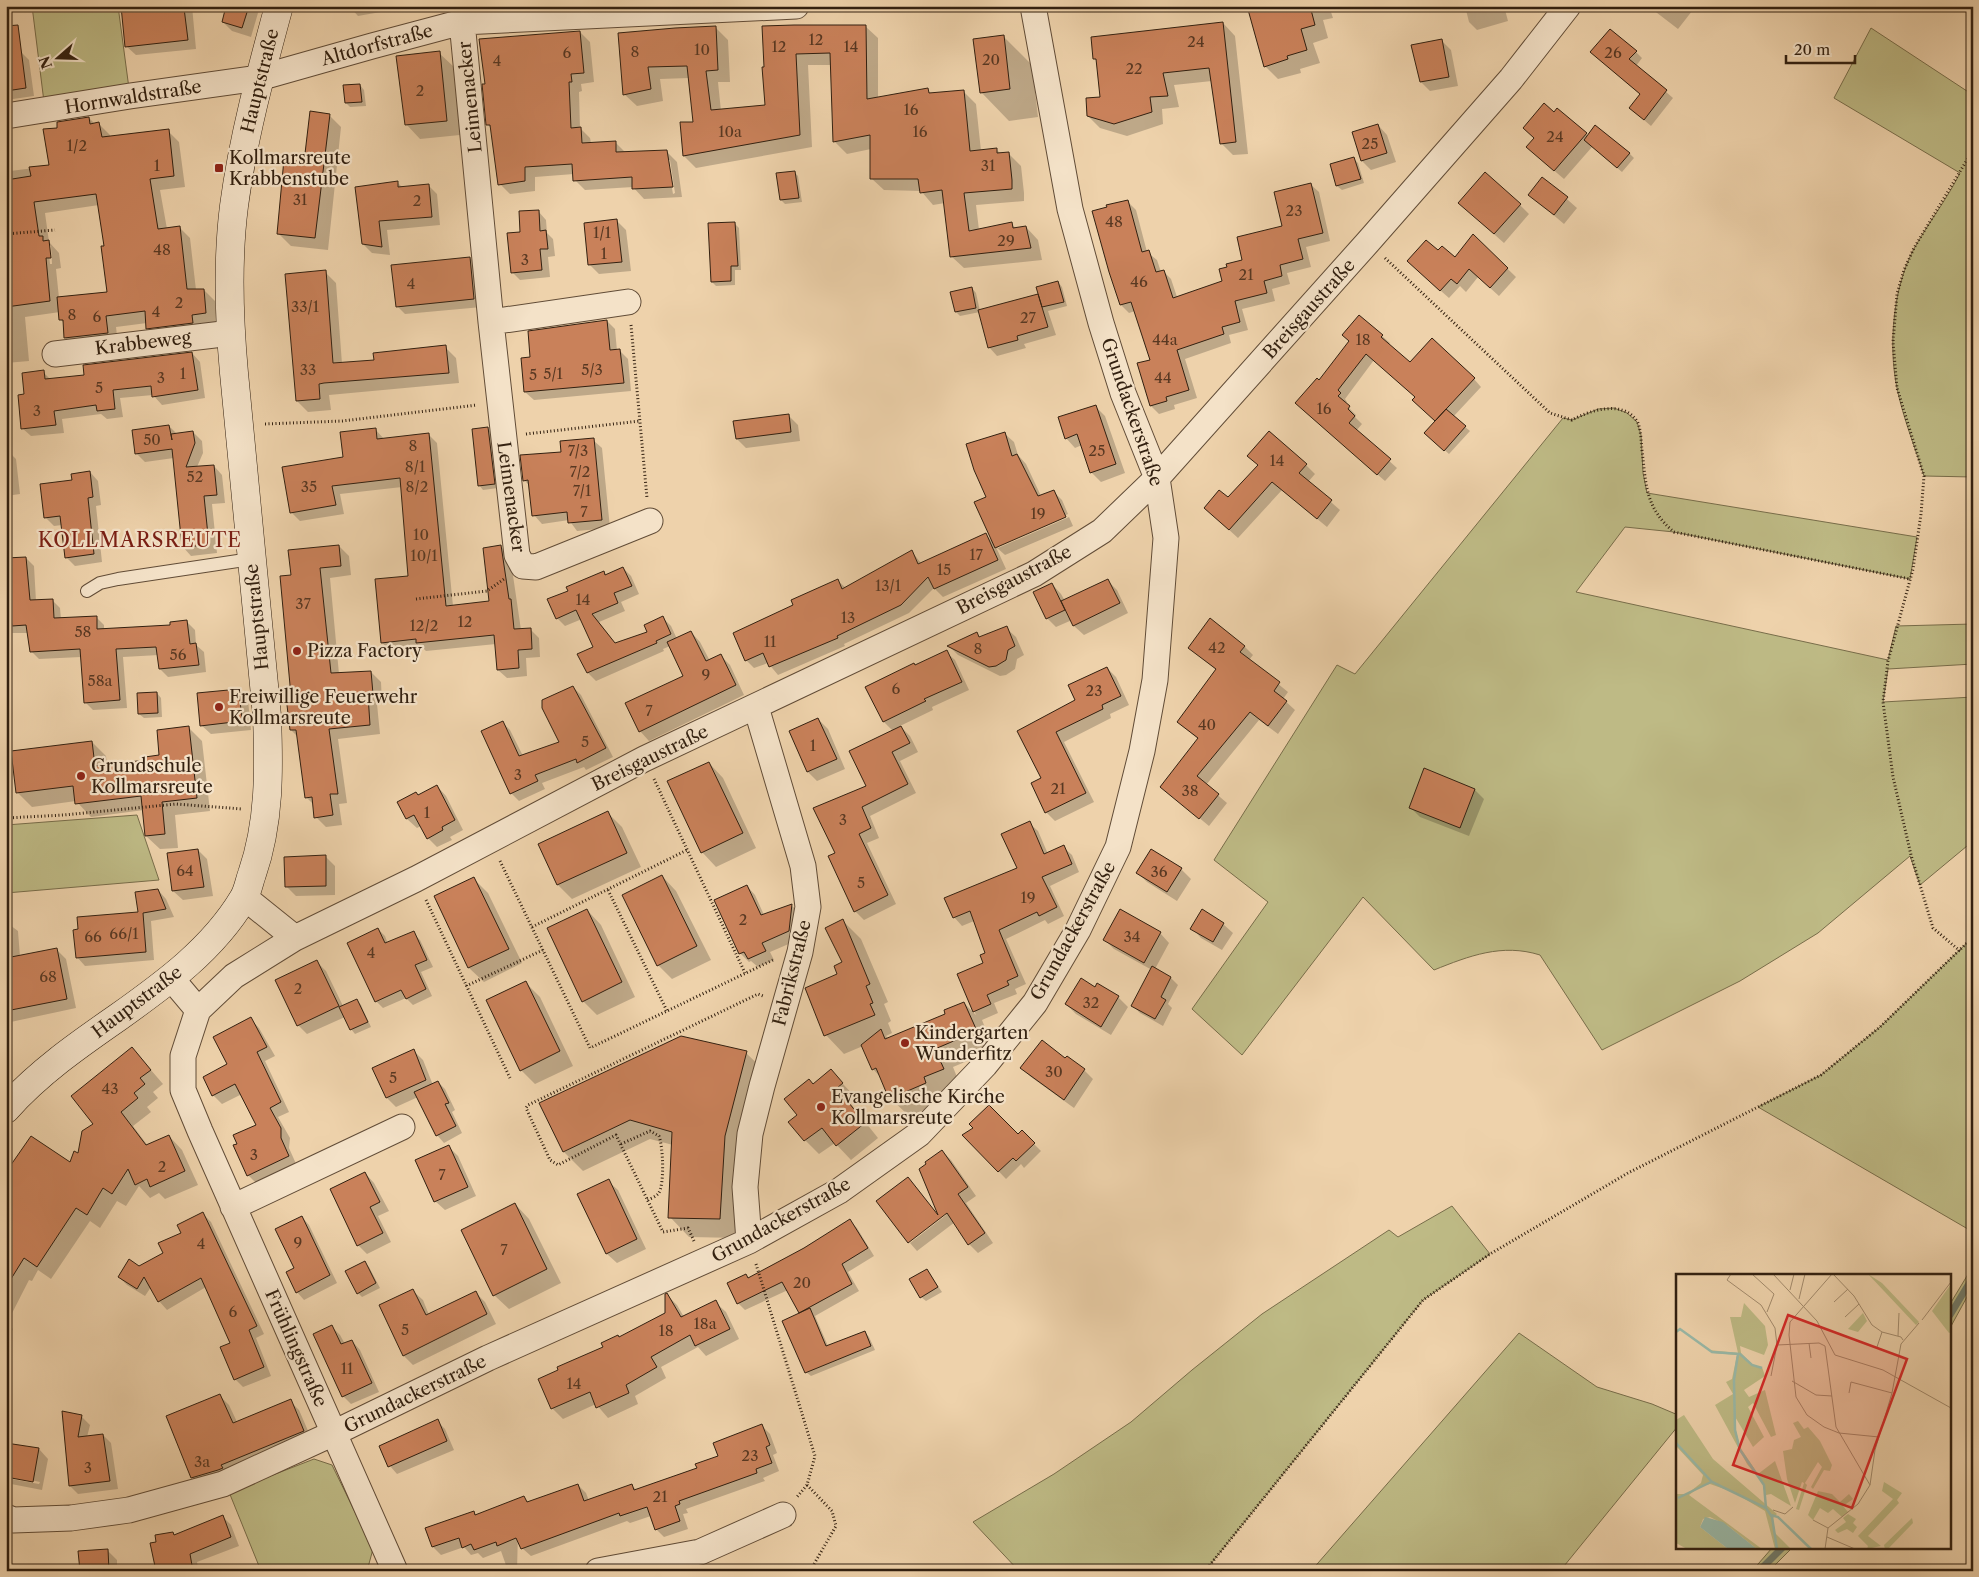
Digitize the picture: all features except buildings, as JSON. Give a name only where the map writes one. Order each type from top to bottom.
[{"type":"main road","name":"Hauptstraße","points":[[10,1098],[171,978],[212,941],[244,897],[258,857],[267,810],[269,764],[267,716],[230,332],[230,275],[234,207],[240,168],[259,78],[279,6]]},
{"type":"street","name":"Altdorfstraße","points":[[259,78],[462,22],[796,6]]},
{"type":"street","name":"Grundackerstraße","points":[[6,1517],[13,1520],[71,1518],[129,1510],[223,1484],[334,1434],[488,1358],[749,1241],[839,1191],[919,1134],[985,1065],[1035,1003],[1078,930],[1118,847],[1142,751],[1155,680],[1166,538],[1157,478],[1123,392],[1101,323],[1070,209],[1033,6]]},
{"type":"street","name":"Breisgaustraße","points":[[198,1010],[234,976],[295,938],[416,879],[644,759],[756,708],[1034,574],[1102,532],[1157,478],[1368,242],[1511,79],[1568,6]]},
{"type":"street","name":"Leimenacker","points":[[462,22],[491,322],[517,556],[523,566],[536,567],[650,521]]},
{"type":"street","name":"Hornwaldstraße","points":[[6,116],[259,78]]},
{"type":"street","points":[[491,322],[628,302]]},
{"type":"street","name":"Krabbeweg","points":[[55,354],[230,332]]},
{"type":"street","name":"Fabrikstraße","points":[[749,1241],[745,1188],[750,1134],[801,946],[808,907],[803,866],[756,708]]},
{"type":"street","points":[[244,897],[295,938]]},
{"type":"street","points":[[171,978],[198,1010]]},
{"type":"street","name":"Frühlingstraße","points":[[198,1010],[183,1056],[183,1090],[395,1571]]},
{"type":"street","points":[[233,1207],[402,1127]]},
{"type":"street","points":[[598,1571],[700,1552],[784,1515]]},
{"type":"lane","points":[[87,591],[100,583],[118,579],[252,559]]},
{"type":"path","points":[[1960,951],[1933,928],[1907,844],[1893,777],[1883,702],[1888,660],[1910,578],[1921,514],[1924,476],[1897,388],[1893,342],[1897,294],[1904,270],[1914,248],[1973,150]]},
{"type":"path","points":[[6,234],[55,230]]},
{"type":"path","points":[[1368,242],[1550,413],[1572,420],[1598,409],[1614,408],[1627,413],[1637,422],[1641,435],[1643,473],[1647,493],[1656,514],[1674,532],[1910,578]]},
{"type":"path","points":[[628,302],[650,521]]},
{"type":"path","points":[[238,424],[342,421],[500,402]]},
{"type":"path","points":[[503,436],[640,421]]},
{"type":"path","points":[[416,599],[487,591],[523,566]]},
{"type":"path","points":[[644,759],[745,973]]},
{"type":"path","points":[[6,818],[64,815],[176,804],[267,810]]},
{"type":"path","points":[[490,840],[590,1048],[801,946]]},
{"type":"path","points":[[532,927],[687,850]]},
{"type":"path","points":[[416,879],[510,1078]]},
{"type":"path","points":[[608,890],[667,1011]]},
{"type":"path","points":[[1205,1571],[1423,1300],[1490,1254],[1628,1173],[1821,1075],[1880,1027],[1973,937]]},
{"type":"path","points":[[466,986],[543,950]]},
{"type":"path","points":[[704,1261],[688,1228],[663,1232],[616,1135],[558,1165],[550,1160],[526,1108],[528,1105],[758,994],[785,1004]]},
{"type":"path","points":[[621,1144],[650,1131],[660,1136],[662,1143],[661,1186],[658,1195],[647,1200]]},
{"type":"path","points":[[749,1241],[815,1456],[807,1485],[784,1515]]},
{"type":"path","points":[[807,1485],[832,1511],[836,1526],[810,1571]]},
{"type":"shaded area","points":[[32,6],[118,6],[130,96],[45,110]]},
{"type":"shaded area","points":[[1871,28],[1973,95],[1973,477],[1924,476],[1897,388],[1893,354],[1894,316],[1897,297],[1908,262],[1920,238],[1960,173],[1834,98]]},
{"type":"shaded area","points":[[1614,408],[1627,413],[1637,422],[1641,435],[1643,473],[1647,493],[1917,537],[1910,579],[1674,532],[1625,527],[1576,592],[1888,660],[1896,626],[1973,624],[1973,664],[1888,669],[1883,702],[1973,697],[1973,841],[1920,885],[1910,856],[1818,933],[1740,981],[1602,1050],[1540,955],[1512,950],[1499,951],[1473,956],[1434,970],[1363,897],[1242,1055],[1192,1009],[1268,902],[1214,860],[1337,665],[1355,674],[1563,418],[1572,420],[1598,409]]},
{"type":"shaded area","points":[[137,815],[159,880],[6,893],[6,825]]},
{"type":"shaded area","points":[[1973,937],[1973,1232],[1758,1107],[1821,1075],[1880,1027]]},
{"type":"shaded area","points":[[1452,1206],[1490,1254],[1423,1300],[1205,1571],[1019,1571],[973,1522],[1054,1474],[1131,1422],[1262,1314],[1389,1230],[1398,1237]]},
{"type":"shaded area","points":[[1973,1266],[1973,1286],[1952,1324],[1952,1301]]},
{"type":"shaded area","points":[[1519,1333],[1597,1387],[1652,1404],[1676,1414],[1676,1428],[1560,1571],[1311,1571]]},
{"type":"shaded area","points":[[314,1459],[332,1465],[373,1549],[367,1571],[261,1571],[229,1492]]},
{"type":"shaded area","points":[[1770,1550],[1790,1550],[1769,1571],[1752,1571]]},
{"type":"waterway","points":[[1952,1312],[1973,1277]]},
{"type":"waterway","points":[[1759,1571],[1780,1550]]},
{"type":"place","name":"Kollmarsreute Krabbenstube","points":[[219,168]]},
{"type":"place","name":"Pizza Factory","points":[[297,651]]},
{"type":"place","name":"Freiwillige Feuerwehr Kollmarsreute","points":[[219,707]]},
{"type":"place","name":"Grundschule Kollmarsreute","points":[[81,776]]},
{"type":"place","name":"Kindergarten Wunderfitz","points":[[905,1043]]},
{"type":"place","name":"Evangelische Kirche Kollmarsreute","points":[[821,1107]]},
{"type":"district","name":"KOLLMARSREUTE","points":[[140,540]]}]
